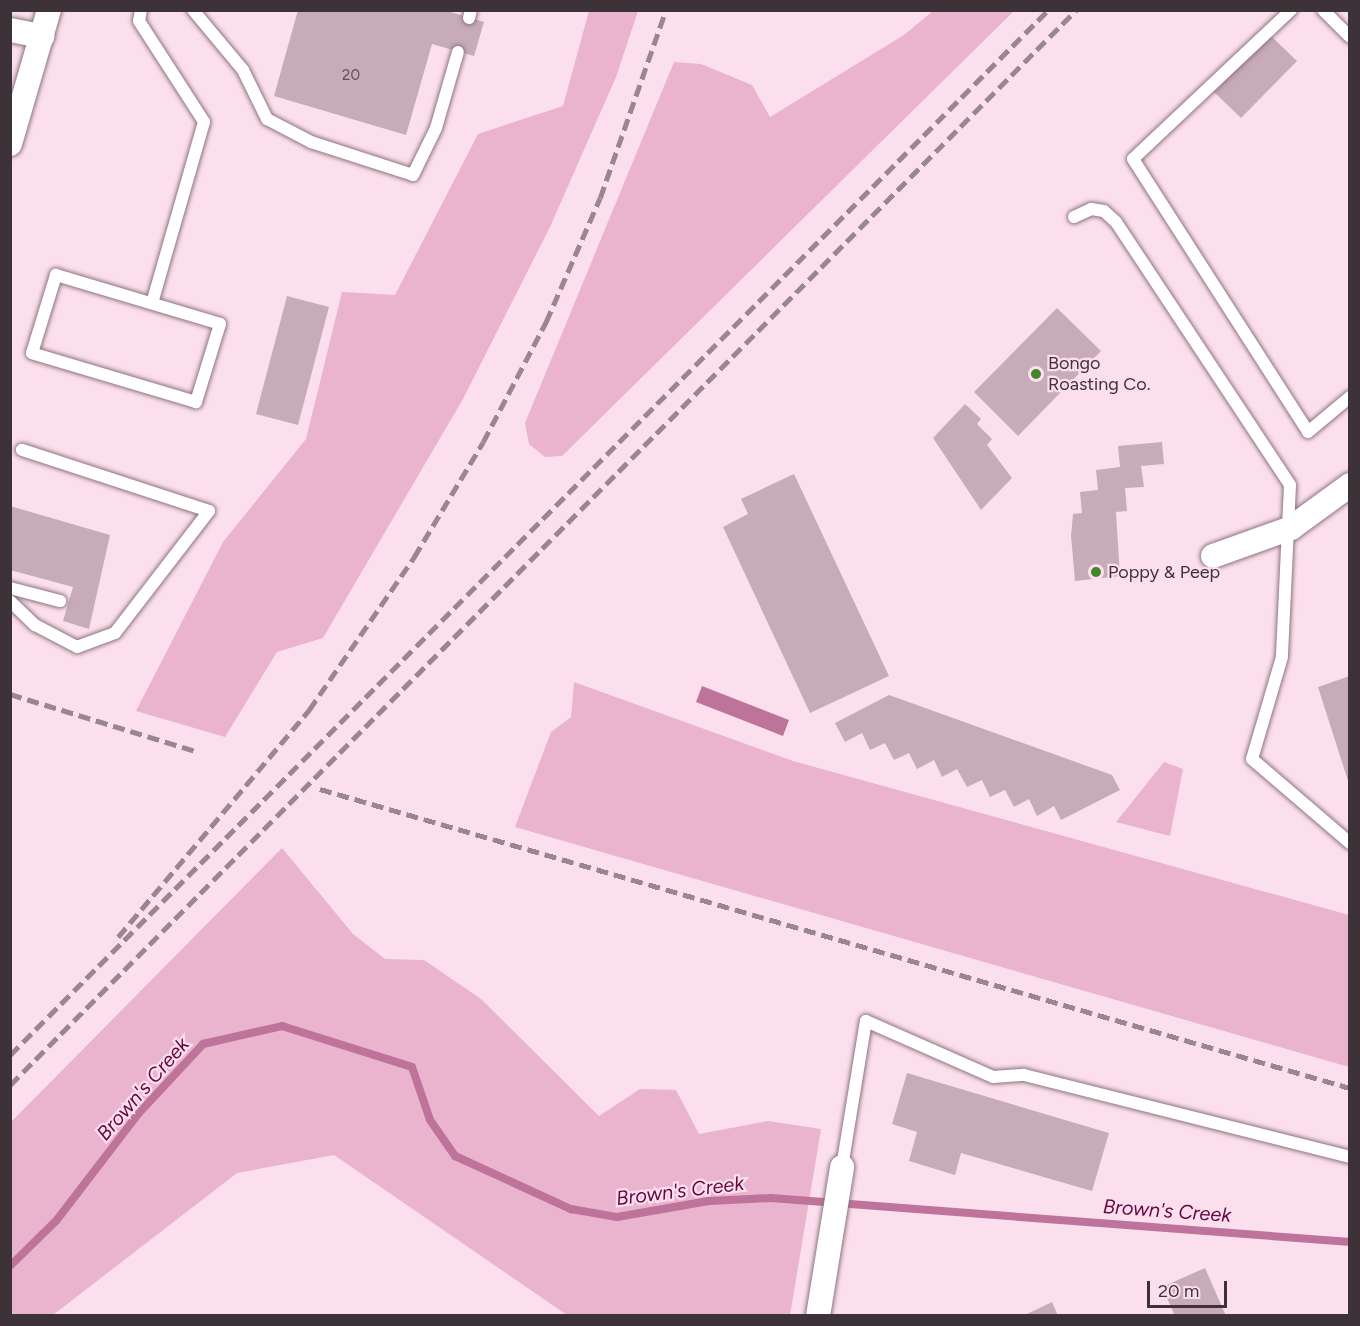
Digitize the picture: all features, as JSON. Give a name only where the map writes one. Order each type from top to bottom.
[{"type":"street","points":[[10,144],[49,10]]},
{"type":"street","points":[[10,30],[42,36]]},
{"type":"street","points":[[1213,556],[1290,528],[1350,485]]},
{"type":"street","points":[[818,1316],[842,1167]]},
{"type":"lane","points":[[141,10],[139,21],[204,122],[152,303]]},
{"type":"lane","points":[[193,10],[243,70],[267,119],[311,142],[413,175],[436,128],[458,52]]},
{"type":"lane","points":[[1290,10],[1133,159],[1308,432],[1350,397]]},
{"type":"lane","points":[[1323,10],[1350,37]]},
{"type":"lane","points":[[1074,217],[1091,209],[1104,211],[1116,222],[1272,450],[1290,484],[1290,528],[1282,657],[1252,759],[1350,843]]},
{"type":"lane","points":[[56,274],[152,303],[220,324],[196,402],[32,353],[56,274]]},
{"type":"lane","points":[[10,602],[34,625],[77,647],[115,633],[209,511],[22,450]]},
{"type":"lane","points":[[10,588],[60,601]]},
{"type":"lane","points":[[842,1167],[866,1021],[993,1077],[1024,1075],[1350,1157]]},
{"type":"shaded area","points":[[934,10],[1014,11],[562,456],[545,457],[529,444],[525,423],[674,62],[701,64],[752,85],[770,117],[904,35]]},
{"type":"shaded area","points":[[589,11],[638,11],[616,77],[550,227],[463,399],[323,638],[277,652],[225,737],[136,711],[223,542],[306,439],[342,292],[395,295],[478,134],[563,106]]},
{"type":"shaded area","points":[[574,682],[793,761],[1349,915],[1349,1067],[515,827],[551,732],[571,717]]},
{"type":"shaded area","points":[[702,686],[789,720],[783,736],[696,702]]},
{"type":"shaded area","points":[[1164,762],[1183,769],[1170,836],[1116,822]]},
{"type":"shaded area","points":[[282,848],[353,934],[385,959],[424,960],[481,999],[599,1116],[640,1089],[676,1090],[699,1134],[768,1121],[821,1129],[790,1315],[567,1315],[334,1155],[237,1173],[53,1315],[11,1315],[11,1122]]},
{"type":"building","points":[[298,10],[444,10],[484,22],[474,56],[432,44],[406,135],[274,96]]},
{"type":"building","points":[[1270,35],[1297,61],[1241,118],[1214,92]]},
{"type":"building","points":[[287,296],[329,307],[298,425],[256,414]]},
{"type":"building","points":[[1057,308],[1101,351],[1018,436],[974,392]]},
{"type":"building","points":[[965,404],[981,419],[977,424],[992,439],[987,445],[1012,478],[981,510],[933,438]]},
{"type":"building","points":[[1162,442],[1164,464],[1141,466],[1144,487],[1125,488],[1127,511],[1116,512],[1120,576],[1075,581],[1071,536],[1073,514],[1082,513],[1080,492],[1098,490],[1096,470],[1120,467],[1118,446]]},
{"type":"building","points":[[794,474],[889,676],[810,713],[723,527],[748,514],[741,499]]},
{"type":"building","points":[[10,506],[110,535],[89,629],[63,621],[73,587],[10,570]]},
{"type":"building","points":[[1350,676],[1350,784],[1349,784],[1318,687]]},
{"type":"building","points":[[889,695],[1112,775],[1120,790],[1061,820],[1054,806],[1037,816],[1029,799],[1014,807],[1005,790],[990,797],[982,780],[967,787],[957,769],[942,777],[934,760],[917,769],[909,753],[894,760],[885,743],[870,750],[862,733],[845,742],[835,723]]},
{"type":"building","points":[[907,1073],[1109,1133],[1092,1191],[961,1153],[955,1175],[909,1161],[917,1132],[892,1124]]},
{"type":"building","points":[[1205,1268],[1226,1316],[1175,1316],[1162,1287]]},
{"type":"building","points":[[1052,1302],[1058,1316],[1023,1316]]},
{"type":"waterway","name":"Brown's Creek","points":[[10,1266],[56,1221],[138,1114],[203,1044],[282,1026],[412,1067],[430,1120],[455,1156],[571,1209],[617,1217],[709,1201],[771,1198],[1350,1242]]},
{"type":"railway","points":[[118,937],[309,710],[414,557],[483,442],[546,322],[600,198],[666,10]]},
{"type":"railway","points":[[10,1055],[1048,10]]},
{"type":"railway","points":[[10,1085],[1076,10]]},
{"type":"railway","points":[[10,694],[198,752]]},
{"type":"railway","points":[[320,789],[1350,1088]]},
{"type":"place","name":"Bongo Roasting Co.","points":[[1036,374]]},
{"type":"place","name":"Poppy & Peep","points":[[1096,572]]}]
